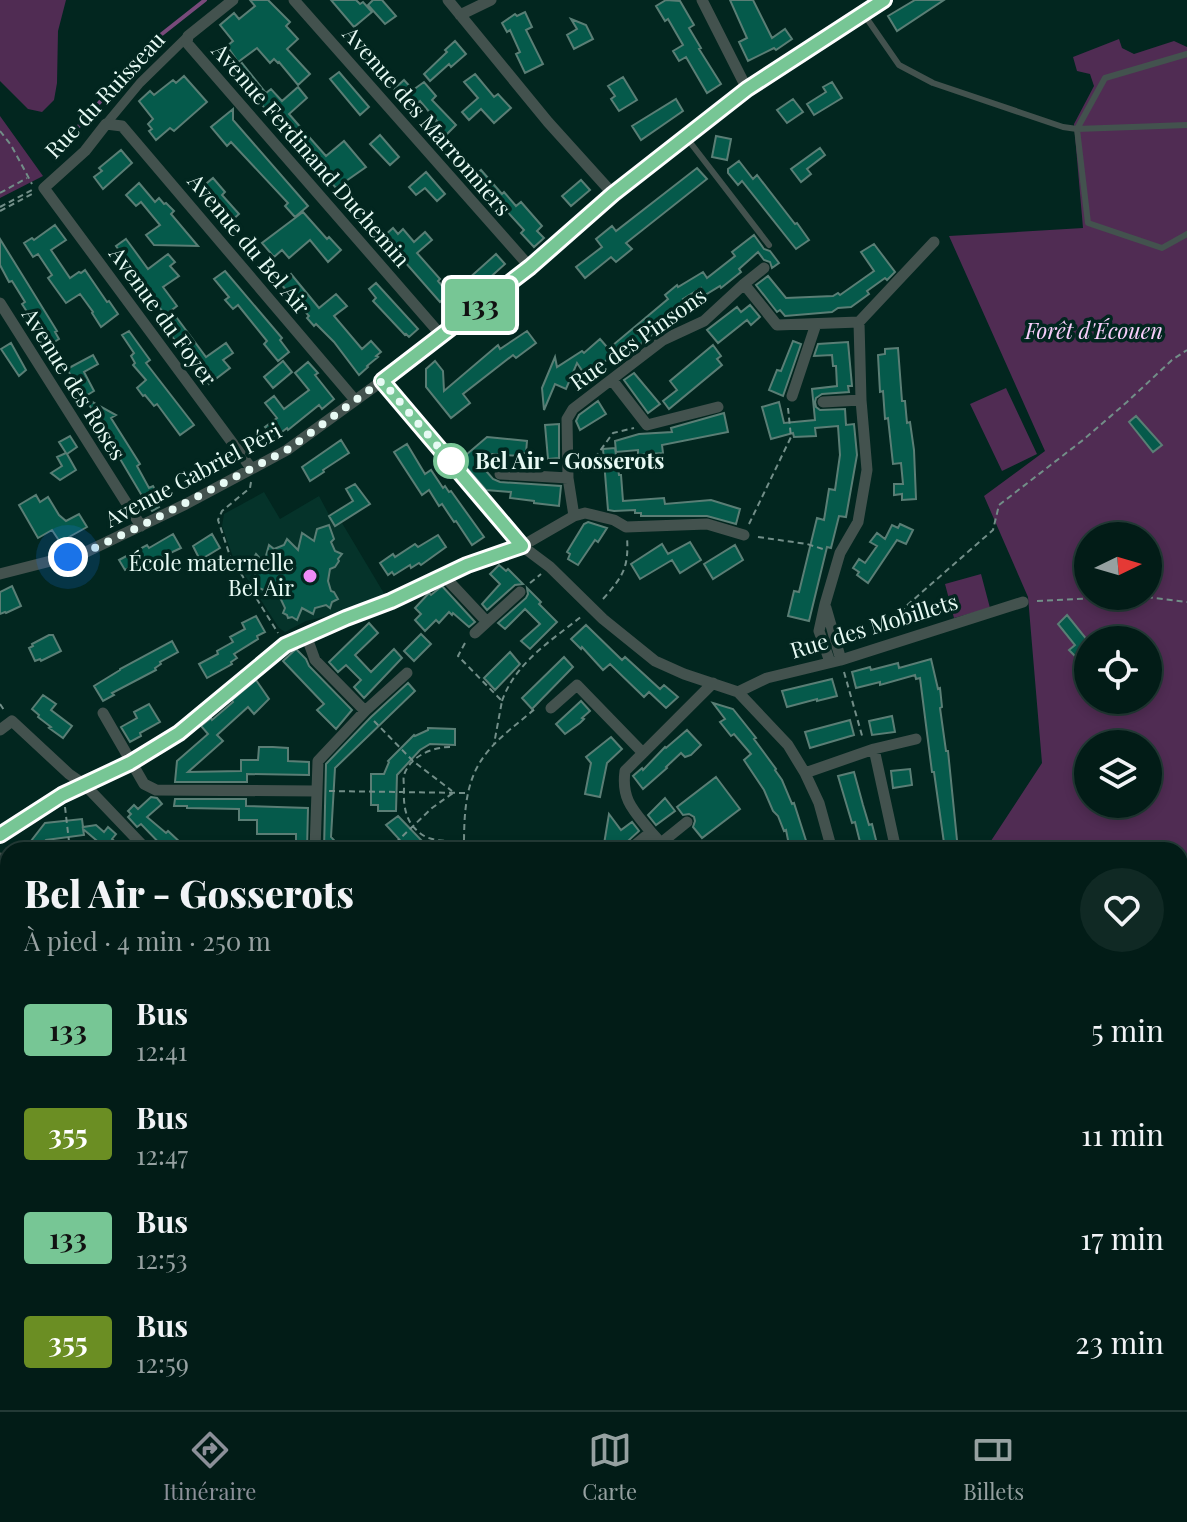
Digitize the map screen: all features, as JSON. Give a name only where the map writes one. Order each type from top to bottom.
[{"type":"street","name":"Rue du Ruisseau","points":[[44,188],[85,151],[140,83],[188,36],[233,0]]},
{"type":"street","name":"Avenue des Marronniers","points":[[294,0],[530,267]]},
{"type":"street","points":[[448,0],[548,122],[613,194]]},
{"type":"street","points":[[460,15],[491,0]]},
{"type":"street","points":[[702,0],[747,89]]},
{"type":"street","name":"Avenue Gabriel Péri","points":[[0,574],[86,552],[287,450],[530,267],[613,194],[747,89],[884,0]]},
{"type":"street","name":"Avenue Ferdinand Duchemin","points":[[188,36],[187,43],[441,335]]},
{"type":"street","name":"Avenue du Bel Air","points":[[106,124],[122,126],[355,400]]},
{"type":"street","name":"Avenue du Foyer","points":[[44,188],[251,468]]},
{"type":"street","points":[[744,284],[777,325],[859,322],[934,242]]},
{"type":"street","name":"Rue des Pinsons","points":[[574,516],[568,478],[567,419],[573,409],[663,340],[704,321],[764,268]]},
{"type":"street","name":"Avenue des Roses","points":[[0,303],[141,526]]},
{"type":"street","points":[[836,661],[825,604],[840,553],[858,522],[867,470],[859,322]]},
{"type":"street","points":[[792,396],[816,324]]},
{"type":"street","points":[[612,380],[647,425],[718,407]]},
{"type":"street","points":[[382,381],[522,546],[550,567],[603,619],[655,661],[738,692],[788,745],[819,803],[830,842]]},
{"type":"street","points":[[823,402],[861,400]]},
{"type":"street","points":[[500,474],[568,478]]},
{"type":"street","points":[[0,835],[64,794],[130,763],[179,733],[285,645],[391,601],[443,575],[522,546],[574,516],[585,513],[614,520],[626,527],[707,524],[744,535]]},
{"type":"street","points":[[443,575],[487,622]]},
{"type":"street","points":[[475,633],[520,592]]},
{"type":"street","name":"Rue des Mobillets","points":[[738,692],[767,678],[836,661],[1023,602]]},
{"type":"street","points":[[306,635],[315,660],[365,711]]},
{"type":"street","points":[[315,842],[318,761],[365,711],[407,673]]},
{"type":"street","points":[[659,842],[628,804],[623,783],[625,771],[713,683]]},
{"type":"street","points":[[551,708],[577,685],[642,752]]},
{"type":"street","points":[[103,713],[144,784],[156,790],[316,791]]},
{"type":"street","points":[[0,730],[12,721],[85,785],[139,842]]},
{"type":"street","points":[[805,773],[870,750],[916,739]]},
{"type":"street","points":[[870,750],[894,842]]},
{"type":"street","points":[[668,842],[687,822]]},
{"type":"street","points":[[639,842],[651,832]]},
{"type":"lane","points":[[863,13],[899,65],[933,83],[1063,127],[1187,125]]},
{"type":"lane","points":[[1187,54],[1105,78],[1077,129],[1088,223],[1162,248],[1187,234]]},
{"type":"lane","points":[[686,137],[769,245]]},
{"type":"path","points":[[0,131],[36,192],[0,211]]},
{"type":"path","points":[[0,193],[28,177]]},
{"type":"path","points":[[884,646],[905,607],[993,530],[999,505],[1083,440],[1187,350]]},
{"type":"path","points":[[792,396],[788,407],[791,437],[744,535],[807,544],[840,553]]},
{"type":"path","points":[[568,478],[589,466],[613,433],[647,425]]},
{"type":"path","points":[[251,468],[250,488],[222,511],[218,520],[230,556],[285,645]]},
{"type":"path","points":[[494,745],[502,701],[518,670],[603,599],[619,580],[628,561],[626,527]]},
{"type":"path","points":[[520,592],[550,567]]},
{"type":"path","points":[[1023,602],[1139,596],[1187,602]]},
{"type":"path","points":[[475,633],[458,656],[502,701]]},
{"type":"path","points":[[836,661],[870,750]]},
{"type":"path","points":[[450,747],[428,751],[413,761],[404,775],[403,810],[424,836],[436,840],[464,841],[467,793],[480,762],[494,745],[543,702],[551,708]]},
{"type":"path","points":[[365,711],[413,761],[454,793]]},
{"type":"path","points":[[316,791],[467,793]]},
{"type":"path","points":[[397,842],[432,808],[454,793]]},
{"type":"path","points":[[64,794],[69,842]]},
{"type":"shaded area","name":"École maternelle Bel Air","points":[[264,492],[280,519],[319,496],[335,526],[342,523],[385,595],[336,614],[306,621],[285,632],[279,628],[233,557],[222,526],[224,514]]},
{"type":"green space","points":[[0,0],[66,0],[58,31],[54,100],[42,112],[28,109],[0,81]]},
{"type":"green space","name":"Forêt d'Écouen","points":[[1119,39],[1122,48],[1134,54],[1174,41],[1187,47],[1187,842],[990,842],[1042,763],[1028,597],[984,496],[1045,451],[949,236],[1083,228],[1074,124],[1094,86],[1090,74],[1077,71],[1073,57]]},
{"type":"green space","points":[[0,116],[43,176],[0,198]]},
{"type":"green space","points":[[1006,388],[1037,454],[1002,471],[970,404]]},
{"type":"green space","points":[[981,574],[990,608],[954,618],[945,584]]},
{"type":"building","points":[[250,0],[268,0],[290,22],[286,26],[298,39],[287,49],[310,74],[298,85],[279,62],[274,59],[270,63],[257,48],[238,62],[227,46],[233,41],[220,25],[234,13],[239,19],[255,6]]},
{"type":"building","points":[[331,0],[363,2],[372,12],[354,27]]},
{"type":"building","points":[[373,0],[382,0],[396,16],[385,24],[368,5]]},
{"type":"building","points":[[666,0],[680,1],[694,25],[689,28],[699,49],[721,84],[707,93],[686,57],[679,61],[673,51],[683,45],[668,19],[665,21],[656,6]]},
{"type":"building","points":[[730,0],[753,0],[772,38],[785,29],[792,39],[776,50],[774,48],[748,61],[739,42],[747,38]]},
{"type":"building","points":[[915,0],[944,0],[897,31],[888,16]]},
{"type":"building","points":[[525,12],[532,27],[526,30],[543,64],[525,73],[510,30],[507,32],[502,23],[515,14]]},
{"type":"building","points":[[571,19],[586,25],[593,39],[574,49],[567,35],[577,29]]},
{"type":"building","points":[[455,41],[466,54],[430,81],[424,74]]},
{"type":"building","points":[[242,63],[266,93],[271,89],[282,101],[298,87],[307,98],[289,114],[326,156],[344,141],[366,167],[336,188],[243,84],[240,87],[229,75]]},
{"type":"building","points":[[339,72],[369,107],[360,115],[330,79]]},
{"type":"building","points":[[475,74],[494,97],[498,94],[511,108],[494,123],[481,109],[469,120],[462,112],[478,98],[464,82]]},
{"type":"building","points":[[184,76],[207,102],[174,131],[170,128],[156,140],[148,124],[153,119],[139,101],[150,91],[154,95],[173,80],[176,83]]},
{"type":"building","points":[[623,77],[637,100],[619,111],[611,99],[615,96],[608,86]]},
{"type":"building","points":[[404,80],[413,90],[424,82],[436,96],[432,100],[456,125],[444,137],[432,126],[437,121],[420,101],[412,108],[394,89]]},
{"type":"building","points":[[832,82],[842,98],[814,115],[807,104],[826,92],[823,87]]},
{"type":"building","points":[[676,99],[683,111],[641,140],[632,126]]},
{"type":"building","points":[[793,99],[803,112],[787,123],[777,110]]},
{"type":"building","points":[[233,109],[233,120],[308,206],[295,217],[285,206],[288,203],[231,142],[227,146],[211,127]]},
{"type":"building","points":[[380,135],[399,157],[390,165],[370,144]]},
{"type":"building","points":[[716,136],[731,139],[727,160],[712,157]]},
{"type":"building","points":[[820,148],[825,155],[807,169],[811,174],[801,182],[791,169]]},
{"type":"building","points":[[121,150],[132,163],[103,189],[94,177],[102,171],[99,168]]},
{"type":"building","points":[[739,161],[753,179],[757,175],[809,240],[796,249],[742,181],[738,185],[728,169]]},
{"type":"building","points":[[697,168],[707,179],[626,243],[632,249],[616,262],[611,257],[585,278],[576,267],[602,247],[596,239],[612,226],[616,231]]},
{"type":"building","points":[[481,170],[516,206],[521,202],[542,226],[537,231],[544,238],[534,247],[521,233],[524,230],[474,176]]},
{"type":"building","points":[[426,172],[445,194],[437,201],[425,188],[416,195],[409,187]]},
{"type":"building","points":[[213,178],[225,192],[222,195],[239,214],[229,223],[201,188]]},
{"type":"building","points":[[581,180],[590,190],[571,206],[562,196]]},
{"type":"building","points":[[139,183],[155,202],[159,198],[174,211],[171,214],[198,246],[154,245],[146,235],[160,225],[141,202],[136,206],[126,195]]},
{"type":"building","points":[[303,212],[341,250],[328,262],[310,240],[289,258],[282,250],[274,257],[262,243]]},
{"type":"building","points":[[55,225],[66,240],[51,250],[70,278],[85,270],[118,314],[101,327],[80,294],[66,303],[48,278],[52,275],[38,254],[33,257],[24,243],[32,238],[34,240]]},
{"type":"building","points":[[393,228],[398,234],[403,229],[414,242],[425,232],[432,240],[417,253],[449,294],[440,302],[383,237]]},
{"type":"building","points":[[754,235],[779,263],[772,268],[770,262],[758,252],[739,269],[741,272],[721,288],[705,295],[701,288],[683,299],[687,305],[674,315],[676,318],[628,353],[625,351],[621,354],[613,345],[668,299],[665,295],[677,285],[703,272],[707,278],[735,256],[732,252]]},
{"type":"building","points":[[0,239],[57,331],[59,339],[51,344],[33,316],[31,318],[22,304],[25,302],[0,265]]},
{"type":"building","points":[[126,239],[148,269],[168,254],[175,262],[170,266],[179,276],[163,287],[177,306],[165,315],[116,246]]},
{"type":"building","points":[[874,244],[895,272],[867,291],[869,294],[851,307],[785,316],[780,310],[777,312],[756,285],[768,276],[786,298],[840,295],[874,271],[861,252]]},
{"type":"building","points":[[496,254],[505,264],[476,290],[467,280]]},
{"type":"building","points":[[225,271],[282,338],[280,340],[289,352],[278,361],[264,344],[267,341],[238,305],[233,309],[225,300],[229,297],[214,279]]},
{"type":"building","points":[[291,274],[319,308],[336,294],[347,306],[334,316],[362,349],[371,341],[381,352],[359,375],[334,342],[316,324],[314,326],[280,283]]},
{"type":"building","points":[[376,283],[418,329],[409,337],[373,301],[376,298],[369,289]]},
{"type":"building","points":[[750,305],[760,317],[751,325],[747,320],[718,343],[707,330],[737,307],[741,312]]},
{"type":"building","points":[[174,314],[206,357],[226,343],[233,353],[223,360],[230,368],[209,384],[201,373],[205,370],[190,351],[186,355],[162,323]]},
{"type":"building","points":[[129,331],[150,360],[146,363],[194,425],[180,435],[157,404],[154,406],[137,388],[146,380],[133,365],[131,356],[134,353],[122,335]]},
{"type":"building","points":[[527,331],[536,343],[516,358],[513,355],[463,394],[470,403],[451,418],[426,387],[426,369],[435,361],[443,371],[444,391],[498,345],[500,349]]},
{"type":"building","points":[[600,339],[614,355],[585,375],[577,363],[566,389],[555,384],[544,410],[542,388],[555,357],[557,367],[582,351],[584,353]]},
{"type":"building","points":[[793,341],[801,344],[783,396],[769,390],[777,370],[781,371]]},
{"type":"building","points":[[848,342],[852,386],[848,386],[849,392],[822,394],[815,402],[820,410],[845,409],[846,425],[854,424],[857,455],[846,517],[839,516],[831,548],[827,547],[809,621],[788,616],[794,591],[799,592],[817,518],[824,520],[829,489],[835,490],[840,455],[838,426],[815,428],[816,436],[794,437],[793,433],[771,439],[762,407],[779,402],[784,423],[815,420],[812,389],[837,386],[832,355],[814,356],[818,344]]},
{"type":"building","points":[[11,343],[26,370],[19,376],[1,349]]},
{"type":"building","points":[[713,345],[721,356],[717,359],[722,365],[669,409],[663,401],[677,390],[670,381]]},
{"type":"building","points":[[898,348],[902,401],[905,401],[914,450],[916,499],[902,500],[902,494],[894,495],[894,484],[903,484],[901,463],[893,464],[888,418],[885,419],[883,391],[880,392],[878,355],[885,354],[885,349]]},
{"type":"building","points":[[93,355],[98,364],[84,372],[94,391],[84,397],[67,369]]},
{"type":"building","points":[[283,361],[292,372],[273,388],[264,377]]},
{"type":"building","points":[[308,362],[334,399],[322,409],[319,405],[274,438],[265,427],[277,418],[265,403],[274,396],[284,409],[309,390],[295,373]]},
{"type":"building","points":[[634,373],[660,404],[648,413],[624,380]]},
{"type":"building","points":[[85,398],[116,415],[111,418],[140,464],[137,466],[149,488],[153,486],[160,498],[156,501],[159,507],[152,511],[148,506],[105,438],[108,436]]},
{"type":"building","points":[[598,401],[606,414],[580,430],[576,421],[579,415]]},
{"type":"building","points":[[724,413],[728,432],[662,445],[663,453],[638,455],[638,450],[616,452],[615,441],[639,434],[672,432],[671,428]]},
{"type":"building","points":[[1136,416],[1162,445],[1153,452],[1129,422]]},
{"type":"building","points":[[559,424],[559,458],[548,459],[545,425]]},
{"type":"building","points":[[70,436],[77,447],[67,454],[76,470],[60,480],[51,473],[62,466],[57,457],[66,453],[59,442]]},
{"type":"building","points":[[487,437],[527,441],[526,453],[520,456],[492,454],[480,464],[493,479],[561,486],[559,506],[510,498],[511,492],[486,490],[460,460]]},
{"type":"building","points":[[341,440],[349,453],[310,481],[302,467]]},
{"type":"building","points":[[407,444],[425,474],[431,470],[443,488],[445,486],[451,491],[484,537],[472,545],[429,490],[422,495],[394,452]]},
{"type":"building","points":[[615,448],[623,501],[664,498],[665,504],[711,500],[740,509],[736,524],[707,516],[641,516],[635,510],[608,510],[603,449]]},
{"type":"building","points":[[355,484],[370,504],[335,526],[329,516],[353,501],[346,489]]},
{"type":"building","points":[[36,495],[40,502],[48,497],[66,521],[79,514],[87,527],[60,542],[52,530],[38,538],[19,505]]},
{"type":"building","points":[[588,522],[607,528],[578,565],[568,559],[570,554],[567,552]]},
{"type":"building","points":[[900,524],[913,530],[906,544],[897,540],[868,583],[853,568],[859,559],[865,563],[877,546],[870,542],[877,533],[885,539],[892,525],[898,528]]},
{"type":"building","points":[[329,525],[335,551],[342,554],[335,567],[330,569],[328,581],[338,599],[332,602],[330,608],[326,605],[315,608],[313,614],[302,608],[297,620],[288,618],[283,613],[285,608],[276,589],[266,591],[254,586],[258,582],[254,571],[249,570],[252,561],[256,554],[264,563],[269,545],[274,549],[284,545],[287,539],[298,550],[302,533],[314,541],[317,529]]},
{"type":"building","points":[[173,534],[181,548],[125,570],[119,560]]},
{"type":"building","points":[[212,534],[220,548],[200,560],[193,546]]},
{"type":"building","points":[[438,535],[446,547],[421,565],[419,563],[411,568],[410,565],[394,575],[392,572],[388,575],[380,563],[393,554],[395,557],[415,544],[418,547]]},
{"type":"building","points":[[690,542],[701,560],[680,573],[672,560],[640,579],[631,564],[662,544],[668,554]]},
{"type":"building","points":[[735,545],[743,560],[713,579],[704,564]]},
{"type":"building","points":[[499,565],[506,571],[508,569],[523,584],[515,585],[487,610],[482,604],[500,584],[490,574]]},
{"type":"building","points":[[12,586],[21,606],[0,614],[0,592]]},
{"type":"building","points":[[442,586],[475,622],[469,627],[449,612],[439,623],[436,620],[425,631],[415,620],[421,614],[415,608],[429,593],[431,595]]},
{"type":"building","points":[[527,588],[557,622],[530,649],[521,641],[540,624],[525,609],[505,629],[498,623],[526,598]]},
{"type":"building","points":[[1067,615],[1076,626],[1074,644],[1058,624]]},
{"type":"building","points":[[256,616],[265,632],[234,654],[237,658],[232,664],[207,678],[199,664],[233,642],[230,637],[245,629],[242,623]]},
{"type":"building","points":[[369,623],[378,633],[355,655],[371,672],[394,649],[402,658],[364,698],[354,687],[361,680],[346,665],[338,672],[329,662]]},
{"type":"building","points":[[586,625],[622,660],[625,657],[660,689],[664,685],[678,697],[666,708],[649,692],[644,697],[610,664],[603,670],[571,639]]},
{"type":"building","points":[[421,634],[431,644],[414,661],[404,651]]},
{"type":"building","points":[[53,635],[61,651],[35,661],[29,648]]},
{"type":"building","points":[[172,641],[178,652],[160,662],[156,670],[103,701],[94,686]]},
{"type":"building","points":[[296,649],[352,710],[336,729],[317,710],[324,704],[283,661]]},
{"type":"building","points":[[510,652],[520,664],[495,690],[484,678]]},
{"type":"building","points":[[564,657],[573,667],[532,709],[522,698]]},
{"type":"building","points":[[931,659],[940,688],[957,842],[944,842],[920,678],[916,679],[915,675],[856,688],[852,672],[898,663],[899,668]]},
{"type":"building","points":[[832,679],[837,696],[787,707],[782,691]]},
{"type":"building","points":[[256,680],[269,699],[254,714],[248,707],[217,735],[223,741],[188,772],[241,771],[241,760],[258,760],[259,747],[273,747],[288,748],[288,761],[309,762],[309,775],[247,774],[247,782],[175,782],[177,761],[208,734],[201,726],[212,720]]},
{"type":"building","points":[[408,683],[415,691],[335,768],[331,837],[336,842],[324,842],[326,764]]},
{"type":"building","points":[[43,695],[56,704],[51,710],[72,726],[63,738],[32,709]]},
{"type":"building","points":[[581,701],[590,711],[565,734],[556,724]]},
{"type":"building","points":[[713,703],[733,709],[756,738],[794,803],[806,842],[788,842],[786,830],[744,760],[751,754],[720,722],[725,719]]},
{"type":"building","points":[[149,704],[160,722],[130,742],[121,727],[137,718],[134,712]]},
{"type":"building","points":[[892,716],[895,732],[872,735],[869,721]]},
{"type":"building","points":[[850,720],[854,735],[810,748],[805,732]]},
{"type":"building","points":[[428,728],[455,729],[455,745],[430,744],[420,750],[397,775],[396,811],[378,811],[378,805],[371,805],[371,774],[384,774],[388,761],[414,735]]},
{"type":"building","points":[[687,730],[701,745],[691,755],[685,757],[681,753],[643,789],[633,776]]},
{"type":"building","points":[[611,737],[622,749],[607,763],[600,797],[585,794],[591,763],[586,757]]},
{"type":"building","points":[[910,769],[912,785],[893,788],[891,771]]},
{"type":"building","points":[[854,772],[876,842],[860,842],[838,776]]},
{"type":"building","points":[[716,777],[740,809],[702,838],[693,827],[694,817],[683,815],[677,807]]},
{"type":"building","points":[[151,797],[157,798],[162,804],[147,817],[180,842],[158,842],[141,824],[137,827],[128,817],[131,814],[128,811],[134,805],[138,809]]},
{"type":"building","points":[[665,798],[675,811],[656,825],[648,815]]},
{"type":"building","points":[[175,799],[246,799],[246,806],[308,808],[307,842],[296,842],[296,834],[257,834],[257,820],[239,820],[239,809],[174,806]]},
{"type":"building","points":[[609,814],[621,830],[632,822],[639,831],[627,842],[604,842]]},
{"type":"building","points":[[398,816],[424,842],[402,842],[386,825]]},
{"type":"building","points":[[82,819],[83,827],[96,825],[104,832],[108,827],[116,834],[112,839],[116,842],[98,842],[83,829],[84,835],[30,842],[45,823]]},
{"type":"waterway","points":[[65,142],[153,41],[205,0]]},
{"type":"bus line","name":"133","points":[[0,835],[62,795],[130,763],[179,733],[285,645],[467,565],[522,546],[382,381],[530,267],[613,194],[747,89],[884,0]]},
{"type":"place","name":"Bel Air - Gosserots","points":[[451,461]]},
{"type":"place","name":"École maternelle Bel Air","points":[[310,576]]},
{"type":"route","points":[[68,557],[86,552],[141,526],[287,450],[382,381],[451,461]]}]
